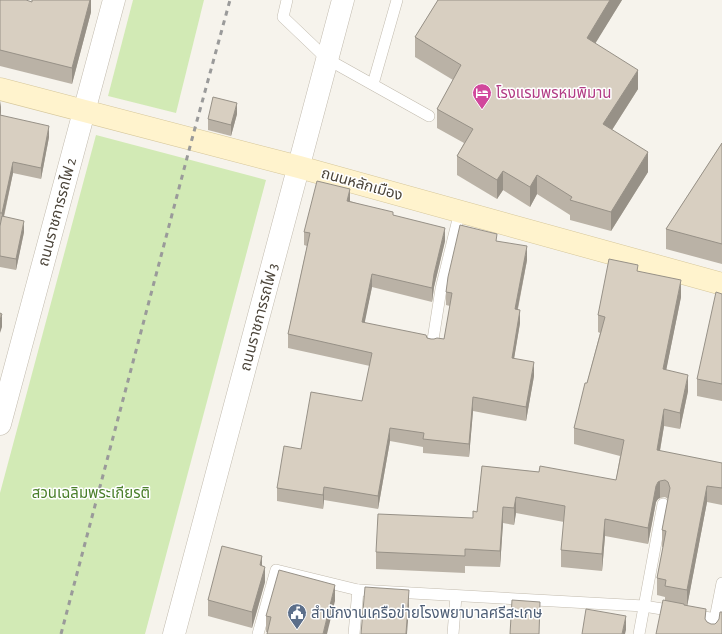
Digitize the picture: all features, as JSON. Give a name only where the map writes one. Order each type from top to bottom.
[{"type":"street","name":"ถนนราชการรถไฟ 2","points":[[0,424],[114,0]]},
{"type":"street","name":"ถนนราชการรถไฟ 3","points":[[174,634],[343,0]]},
{"type":"street","name":"ถนนหลักเมือง","points":[[0,89],[299,167],[722,284]]},
{"type":"lane","points":[[287,0],[282,17],[327,59],[429,116]]},
{"type":"lane","points":[[373,84],[397,0]]},
{"type":"lane","points":[[432,346],[441,289],[460,212]]},
{"type":"lane","points":[[639,634],[663,504]]},
{"type":"lane","points":[[258,634],[276,570],[358,590],[644,606],[719,619]]},
{"type":"lane","points":[[712,634],[719,619],[722,583]]},
{"type":"lane","points":[[354,634],[358,590]]},
{"type":"lane","points":[[453,634],[456,596]]},
{"type":"green space","points":[[133,0],[204,0],[176,113],[108,96]]},
{"type":"green space","name":"สวนเฉลิมพระเกียรติ","points":[[96,135],[266,180],[145,634],[0,634],[0,493]]},
{"type":"building","points":[[0,0],[26,0],[32,2],[32,0],[90,0],[72,68],[0,50]]},
{"type":"building","points":[[438,0],[610,0],[587,38],[638,70],[603,124],[648,152],[611,212],[570,200],[572,197],[537,175],[530,187],[503,171],[497,180],[457,156],[473,129],[437,109],[461,65],[415,37]]},
{"type":"building","points":[[213,97],[237,103],[231,125],[208,119]]},
{"type":"building","points":[[0,115],[49,126],[41,168],[13,162],[2,213],[0,213]]},
{"type":"building","points":[[722,143],[722,244],[666,229]]},
{"type":"building","points":[[317,181],[350,189],[347,201],[393,212],[393,215],[445,228],[432,288],[372,274],[362,322],[426,335],[427,338],[431,339],[444,339],[452,293],[446,292],[448,277],[460,225],[497,234],[496,241],[527,246],[515,309],[520,310],[512,358],[534,362],[526,407],[473,397],[469,444],[423,439],[424,433],[390,428],[378,496],[324,487],[323,495],[277,488],[284,446],[301,449],[311,392],[362,401],[372,353],[288,334],[310,233],[304,232]]},
{"type":"building","points":[[2,216],[24,221],[16,259],[0,256],[0,226]]},
{"type":"building","points":[[609,259],[638,265],[637,271],[681,280],[663,369],[688,375],[680,413],[664,409],[657,450],[722,463],[722,488],[707,486],[687,590],[665,586],[666,580],[657,578],[666,531],[662,530],[670,488],[668,482],[665,480],[658,482],[656,486],[648,528],[605,519],[602,554],[561,550],[565,506],[516,497],[514,508],[503,507],[500,551],[465,549],[465,556],[376,552],[378,514],[473,518],[473,511],[477,512],[482,466],[539,472],[540,466],[616,480],[624,440],[574,428],[585,383],[587,383],[605,317],[598,315]]},
{"type":"building","points":[[716,292],[722,294],[722,384],[697,379]]},
{"type":"building","points":[[222,546],[262,556],[260,565],[265,567],[252,612],[208,600]]},
{"type":"building","points":[[279,570],[335,585],[323,634],[267,634],[271,617],[266,616]]},
{"type":"building","points":[[365,587],[409,590],[406,634],[361,634]]},
{"type":"building","points":[[512,600],[540,602],[539,634],[510,634]]},
{"type":"building","points":[[663,600],[706,609],[705,619],[711,624],[715,624],[717,622],[720,612],[722,612],[722,634],[656,634]]},
{"type":"building","points":[[586,609],[626,616],[622,634],[582,634]]},
{"type":"railway","points":[[61,634],[230,0]]},
{"type":"place","name":"โรงแรมพรหมพิมาน","points":[[482,110]]},
{"type":"place","name":"สำนักงานเครือข่ายโรงพยาบาลศรีสะเกษ","points":[[297,630]]}]
